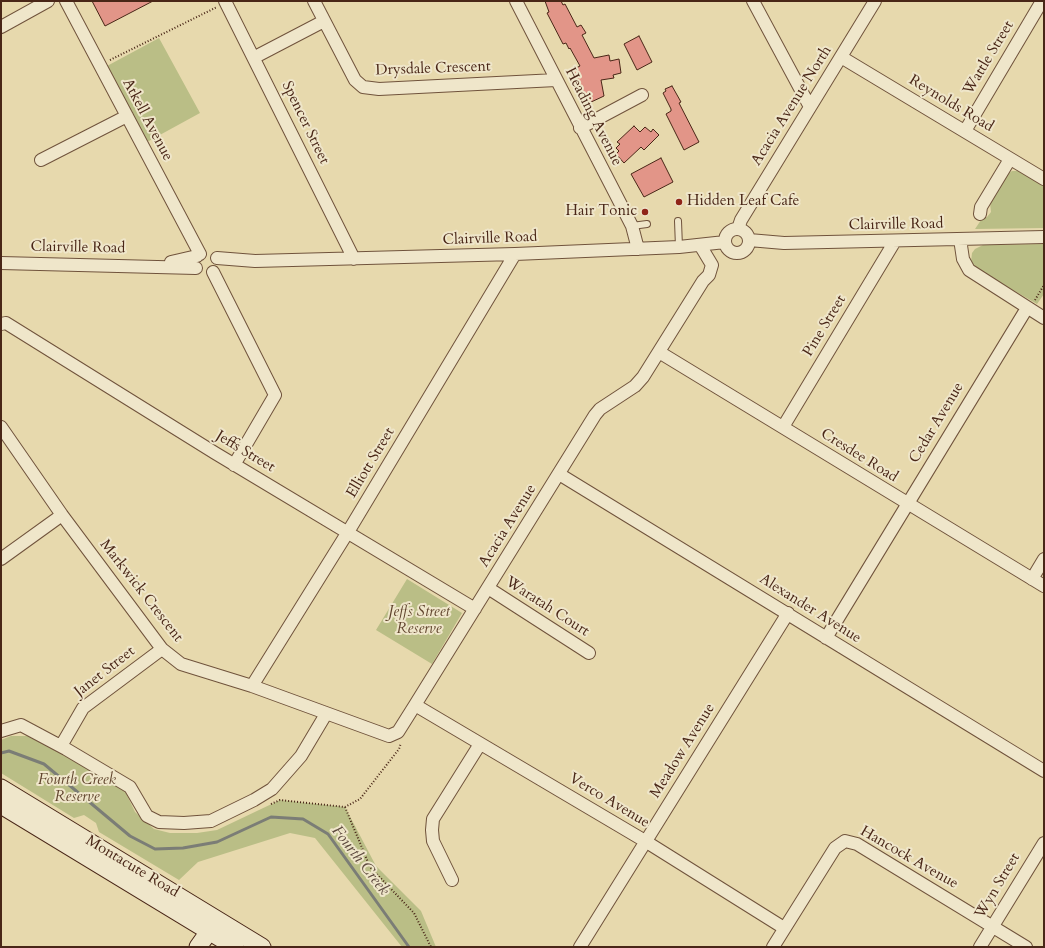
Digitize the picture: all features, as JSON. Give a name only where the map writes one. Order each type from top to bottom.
[{"type":"main road","name":"Montacute Road","points":[[1,788],[214,926],[235,947]]},
{"type":"main road","name":"Montacute Road","points":[[1,805],[214,926],[262,947]]},
{"type":"main road","points":[[198,947],[214,926]]},
{"type":"street","points":[[1,27],[48,1]]},
{"type":"street","name":"Atkell Avenue","points":[[66,1],[127,116],[198,259]]},
{"type":"street","name":"Drysdale Crescent","points":[[314,1],[355,80],[363,87],[370,89],[556,80]]},
{"type":"street","name":"Heading Avenue","points":[[516,1],[580,128],[632,226],[638,249]]},
{"type":"street","points":[[753,1],[810,107]]},
{"type":"street","name":"Acacia Avenue North","points":[[738,229],[741,220],[875,1]]},
{"type":"street","name":"Wattle Street","points":[[964,131],[1042,1]]},
{"type":"street","name":"Spencer Street","points":[[226,2],[354,259]]},
{"type":"street","points":[[255,58],[324,21]]},
{"type":"street","name":"Reynolds Road","points":[[841,57],[1044,180]]},
{"type":"street","points":[[580,128],[642,95]]},
{"type":"street","points":[[41,160],[127,116]]},
{"type":"street","points":[[980,214],[981,207],[1010,159]]},
{"type":"street","points":[[738,229],[746,233],[749,240],[747,248],[736,253],[729,250],[725,242],[726,236],[731,231],[738,229]]},
{"type":"street","name":"Clairville Road","points":[[749,240],[784,243],[1044,237]]},
{"type":"street","points":[[960,239],[963,259],[969,270],[1044,318]]},
{"type":"street","name":"Pine Street","points":[[783,427],[895,241]]},
{"type":"street","name":"Clairville Road","points":[[216,267],[255,261],[515,254],[679,247],[725,242]]},
{"type":"street","points":[[659,352],[703,281],[711,272],[710,262],[700,245]]},
{"type":"street","points":[[216,267],[205,275],[201,274],[198,259],[211,253],[275,395],[234,465]]},
{"type":"street","name":"Elliott Street","points":[[252,686],[515,254]]},
{"type":"street","name":"Clairville Road","points":[[1,263],[154,266],[198,259]]},
{"type":"street","name":"Cedar Avenue","points":[[826,638],[1028,308]]},
{"type":"street","name":"Jeffs Street","points":[[1,324],[6,322],[234,465],[474,609]]},
{"type":"street","name":"Cresdee Road","points":[[659,352],[1044,586]]},
{"type":"street","name":"Acacia Avenue","points":[[398,732],[595,415],[600,409],[635,386],[659,352]]},
{"type":"street","name":"Markwick Crescent","points":[[1,427],[62,515],[162,649],[181,664],[252,686],[389,736],[398,732]]},
{"type":"street","name":"Alexander Avenue","points":[[559,474],[1044,771]]},
{"type":"street","points":[[1,559],[62,515]]},
{"type":"street","points":[[1032,579],[1044,559]]},
{"type":"street","name":"Waratah Court","points":[[488,588],[589,653]]},
{"type":"street","name":"Meadow Avenue","points":[[580,947],[788,614]]},
{"type":"street","name":"Janet Street","points":[[61,746],[83,708],[162,649]]},
{"type":"street","name":"Verco Avenue","points":[[415,705],[645,841],[784,928]]},
{"type":"street","points":[[1,731],[21,725],[61,746],[130,787],[147,816],[159,822],[184,823],[211,821],[254,800],[272,789],[302,756],[326,714]]},
{"type":"street","points":[[452,880],[433,841],[433,820],[480,744]]},
{"type":"street","name":"Hancock Avenue","points":[[773,947],[835,848],[845,841],[857,844],[1026,947]]},
{"type":"street","name":"Wyn Street","points":[[980,947],[1044,843]]},
{"type":"lane","points":[[678,221],[679,247]]},
{"type":"lane","points":[[632,226],[647,224]]},
{"type":"path","points":[[100,65],[226,2]]},
{"type":"path","points":[[1028,308],[1044,285]]},
{"type":"path","points":[[266,806],[280,800],[345,807],[360,799],[399,749],[402,740],[398,732]]},
{"type":"path","points":[[345,807],[370,867],[414,913],[431,947]]},
{"type":"green space","points":[[159,38],[200,113],[147,142],[107,66]]},
{"type":"green space","points":[[1012,171],[1018,171],[1044,186],[1044,228],[975,229],[981,220],[987,217],[991,212],[990,203],[1008,174]]},
{"type":"green space","points":[[1044,244],[1044,294],[1037,304],[977,269],[971,262],[972,253],[975,249],[983,245]]},
{"type":"green space","name":"Jeffs Street Reserve","points":[[407,579],[462,613],[432,664],[376,630]]},
{"type":"green space","name":"Fourth Creek Reserve","points":[[11,736],[28,736],[108,778],[125,791],[135,812],[154,829],[170,833],[197,833],[217,830],[280,800],[345,807],[376,866],[421,911],[436,947],[402,947],[315,838],[290,833],[198,862],[179,880],[99,832],[96,823],[84,815],[74,818],[1,773],[1,740]]},
{"type":"building","points":[[92,1],[153,1],[105,26]]},
{"type":"building","points":[[545,1],[561,1],[563,5],[565,4],[577,27],[581,25],[586,33],[582,35],[594,58],[609,55],[610,61],[619,59],[621,73],[613,75],[614,78],[601,80],[604,96],[589,103],[579,84],[577,85],[572,75],[574,74],[572,70],[580,66],[570,48],[569,49],[566,43],[563,44],[547,13],[549,12]]},
{"type":"building","points":[[639,36],[652,62],[637,70],[624,44]]},
{"type":"building","points":[[672,86],[699,142],[684,150],[666,114],[671,111],[671,109],[663,93],[666,91],[665,89]]},
{"type":"building","points":[[634,126],[640,132],[645,127],[651,132],[653,129],[659,135],[644,150],[641,147],[624,163],[616,154],[619,151],[616,148],[620,144],[617,142]]},
{"type":"building","points":[[661,158],[673,182],[644,197],[631,174]]},
{"type":"waterway","name":"Fourth Creek","points":[[1,753],[9,751],[44,764],[130,836],[155,849],[183,848],[217,842],[271,817],[303,819],[328,834],[409,947]]},
{"type":"place","name":"Hidden Leaf Cafe","points":[[679,202]]},
{"type":"place","name":"Hair Tonic","points":[[645,212]]}]
